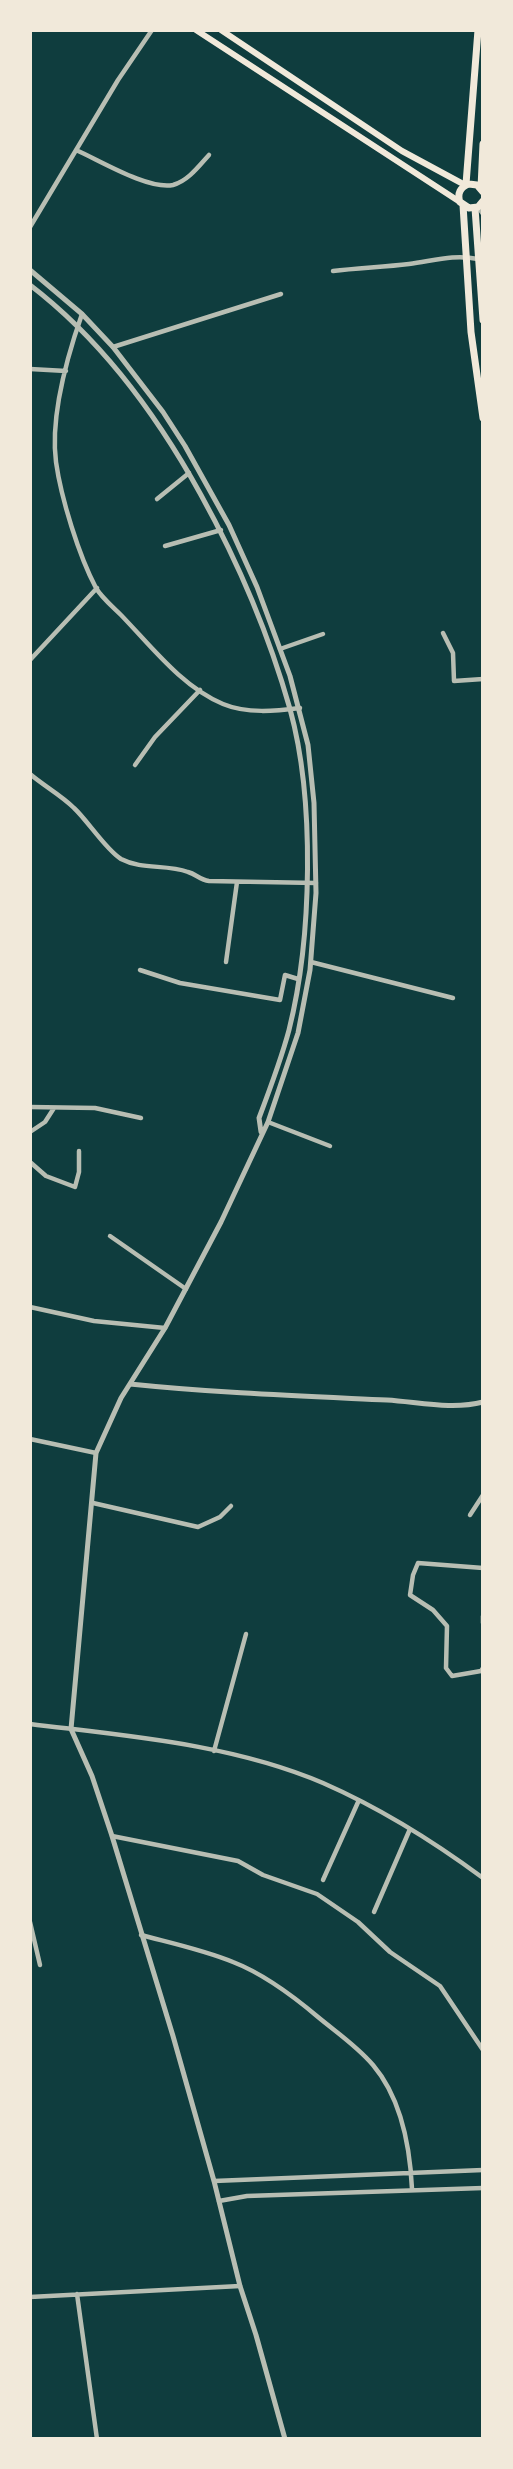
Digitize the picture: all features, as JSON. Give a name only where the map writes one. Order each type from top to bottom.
[{"type":"main road","points":[[196,30],[462,204],[479,205],[478,259],[483,320]]},
{"type":"main road","points":[[221,30],[402,151],[465,185],[474,184],[482,190]]},
{"type":"main road","points":[[478,30],[465,185],[459,193],[462,204],[475,369],[483,418]]},
{"type":"main road","points":[[482,190],[483,144]]},
{"type":"street","points":[[30,227],[152,30]]},
{"type":"street","points":[[76,150],[146,182],[160,185],[172,185],[179,182],[192,174],[209,155]]},
{"type":"street","points":[[479,205],[483,214]]},
{"type":"street","points":[[333,271],[411,264],[440,257],[465,256],[478,259]]},
{"type":"street","points":[[30,270],[82,314],[113,347],[186,446],[220,508],[250,572],[300,708],[308,745],[314,803],[316,883],[311,962],[298,1033],[268,1122],[221,1222],[165,1328],[130,1384],[96,1453],[71,1729],[92,1776],[112,1836],[173,2036],[214,2181],[240,2286],[285,2439]]},
{"type":"street","points":[[30,285],[78,326],[120,372],[145,405],[189,473],[221,530],[264,632],[290,709],[303,793],[308,849],[306,882],[298,979],[289,1031],[259,1118],[261,1134]]},
{"type":"street","points":[[113,347],[282,294]]},
{"type":"street","points":[[82,314],[66,371],[56,421],[56,462],[73,529],[97,588],[164,660],[200,690],[231,706],[262,711],[300,708]]},
{"type":"street","points":[[30,369],[66,371]]},
{"type":"street","points":[[156,499],[189,473]]},
{"type":"street","points":[[165,546],[221,530]]},
{"type":"street","points":[[30,660],[97,588]]},
{"type":"street","points":[[444,633],[453,653],[454,681],[483,679]]},
{"type":"street","points":[[280,649],[323,634]]},
{"type":"street","points":[[135,765],[155,737],[200,690]]},
{"type":"street","points":[[30,774],[76,809],[117,856],[138,866],[159,866],[191,872],[200,880],[209,881],[316,883]]},
{"type":"street","points":[[226,962],[237,882]]},
{"type":"street","points":[[311,962],[453,998]]},
{"type":"street","points":[[140,970],[180,983],[280,1000],[285,975],[298,979]]},
{"type":"street","points":[[30,1107],[95,1108],[141,1118]]},
{"type":"street","points":[[30,1131],[45,1122],[54,1108]]},
{"type":"street","points":[[268,1122],[330,1146]]},
{"type":"street","points":[[30,1162],[46,1176],[75,1187],[79,1172],[79,1151]]},
{"type":"street","points":[[110,1236],[186,1289]]},
{"type":"street","points":[[30,1307],[94,1321],[165,1328]]},
{"type":"street","points":[[130,1384],[256,1395],[411,1401],[462,1407],[483,1402]]},
{"type":"street","points":[[30,1439],[96,1453]]},
{"type":"street","points":[[470,1515],[483,1495]]},
{"type":"street","points":[[93,1503],[198,1527],[220,1517],[231,1506]]},
{"type":"street","points":[[483,1568],[418,1563],[413,1575],[410,1595],[434,1610],[447,1626],[446,1668],[452,1676],[481,1671],[483,1668]]},
{"type":"street","points":[[483,1616],[483,1623]]},
{"type":"street","points":[[214,1751],[246,1634]]},
{"type":"street","points":[[30,1724],[214,1751],[282,1768],[359,1800],[439,1845],[483,1878]]},
{"type":"street","points":[[323,1880],[359,1800]]},
{"type":"street","points":[[374,1912],[410,1829]]},
{"type":"street","points":[[112,1836],[238,1861],[263,1875],[316,1894],[358,1922],[390,1952],[440,1986],[483,2050]]},
{"type":"street","points":[[30,1922],[40,1965]]},
{"type":"street","points":[[141,1935],[209,1954],[250,1970],[283,1989],[364,2055],[380,2074],[400,2117],[412,2189]]},
{"type":"street","points":[[214,2181],[483,2170]]},
{"type":"street","points":[[219,2200],[247,2196],[483,2188]]},
{"type":"street","points":[[30,2297],[240,2286]]},
{"type":"street","points":[[77,2294],[97,2439]]}]
